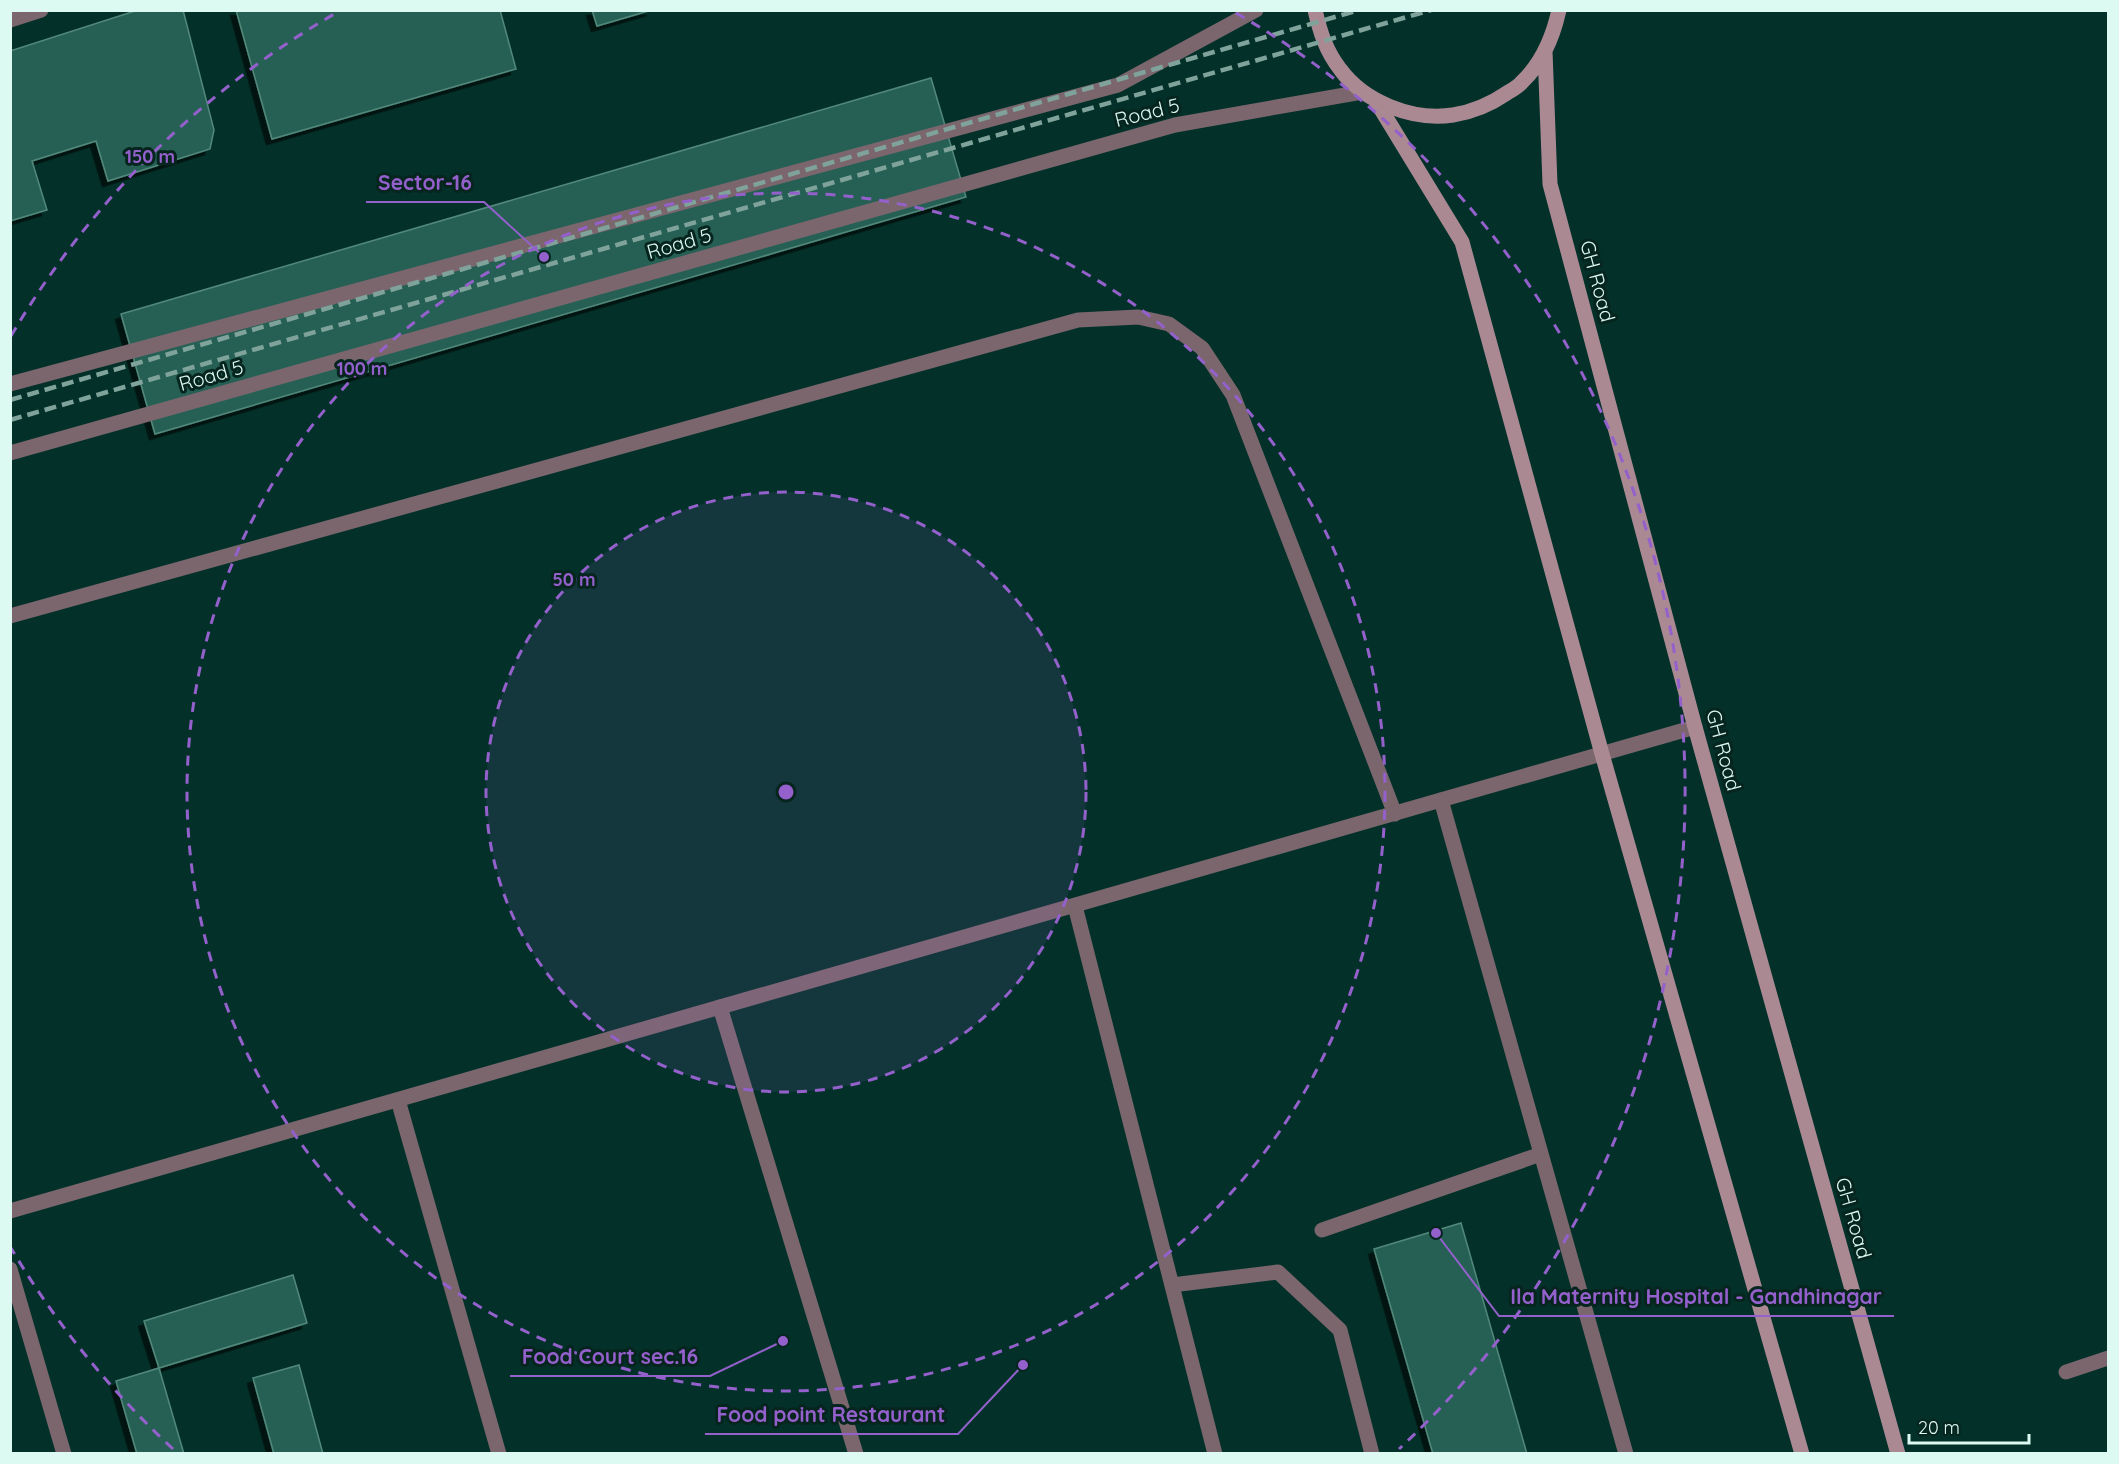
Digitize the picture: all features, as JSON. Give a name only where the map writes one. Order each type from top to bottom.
[{"type":"main road","points":[[1315,10],[1323,42],[1340,69],[1362,92],[1376,101],[1413,114],[1452,116],[1489,105],[1521,83],[1545,51],[1555,29],[1558,10]]},
{"type":"main road","name":"GH Road","points":[[1545,51],[1550,184],[1695,727],[1898,1454]]},
{"type":"main road","points":[[1376,101],[1462,242],[1602,754],[1802,1454]]},
{"type":"street","points":[[10,20],[41,10]]},
{"type":"street","name":"Road 5","points":[[10,384],[1118,85],[1256,10]]},
{"type":"street","name":"Road 5","points":[[10,453],[1175,125],[1362,92]]},
{"type":"street","points":[[10,616],[1078,320],[1138,317],[1169,324],[1202,348],[1233,395],[1395,814]]},
{"type":"street","points":[[10,1211],[1695,727]]},
{"type":"street","points":[[1441,801],[1626,1454]]},
{"type":"street","points":[[1075,906],[1215,1454]]},
{"type":"street","points":[[720,1007],[856,1454]]},
{"type":"street","points":[[399,1100],[500,1454]]},
{"type":"street","points":[[1322,1230],[1541,1155]]},
{"type":"street","points":[[10,1269],[64,1454]]},
{"type":"street","points":[[1172,1285],[1278,1272],[1340,1330],[1372,1454]]},
{"type":"street","points":[[2066,1372],[2109,1358]]},
{"type":"building","points":[[138,10],[183,10],[214,130],[210,149],[108,181],[96,141],[32,161],[47,210],[10,221],[10,51]]},
{"type":"building","points":[[236,10],[500,10],[516,69],[272,139]]},
{"type":"building","points":[[592,10],[652,10],[597,26]]},
{"type":"building","points":[[931,78],[966,197],[155,434],[121,314]]},
{"type":"building","points":[[1461,1223],[1527,1454],[1433,1454],[1374,1249]]},
{"type":"building","points":[[293,1275],[307,1323],[159,1368],[144,1321]]},
{"type":"building","points":[[299,1365],[323,1454],[274,1454],[253,1378]]},
{"type":"building","points":[[159,1368],[184,1454],[137,1454],[116,1381]]},
{"type":"railway","points":[[10,400],[1359,10]]},
{"type":"railway","points":[[10,420],[1431,10]]},
{"type":"place","name":"Sector-16","points":[[544,257]]},
{"type":"place","name":"Ila Maternity Hospital - Gandhinagar","points":[[1436,1233]]},
{"type":"place","name":"Food Court sec.16","points":[[783,1341]]},
{"type":"place","name":"Food point Restaurant","points":[[1023,1365]]}]
